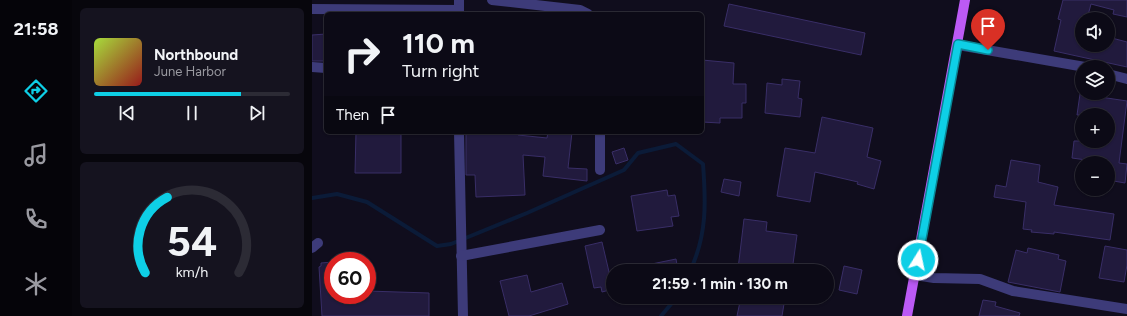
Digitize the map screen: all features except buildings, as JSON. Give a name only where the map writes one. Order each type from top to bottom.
[{"type":"main road","points":[[907,316],[965,0]]},
{"type":"street","points":[[492,0],[580,10],[584,12]]},
{"type":"street","points":[[312,9],[459,8]]},
{"type":"street","points":[[958,44],[1075,65]]},
{"type":"street","points":[[312,67],[324,68]]},
{"type":"street","points":[[1115,76],[1124,79],[1127,78]]},
{"type":"street","points":[[459,134],[463,316]]},
{"type":"street","points":[[600,134],[600,170]]},
{"type":"street","points":[[461,252],[600,230]]},
{"type":"street","points":[[915,275],[934,278],[980,279],[1013,290],[1127,310]]},
{"type":"waterway","points":[[312,198],[337,194],[367,202],[437,246],[451,244],[527,213],[624,170],[638,153],[676,144],[703,164],[705,192],[704,219],[700,245],[693,264]]},
{"type":"waterway","points":[[661,316],[671,304]]},
{"type":"route","points":[[918,260],[958,44],[988,50]]}]
